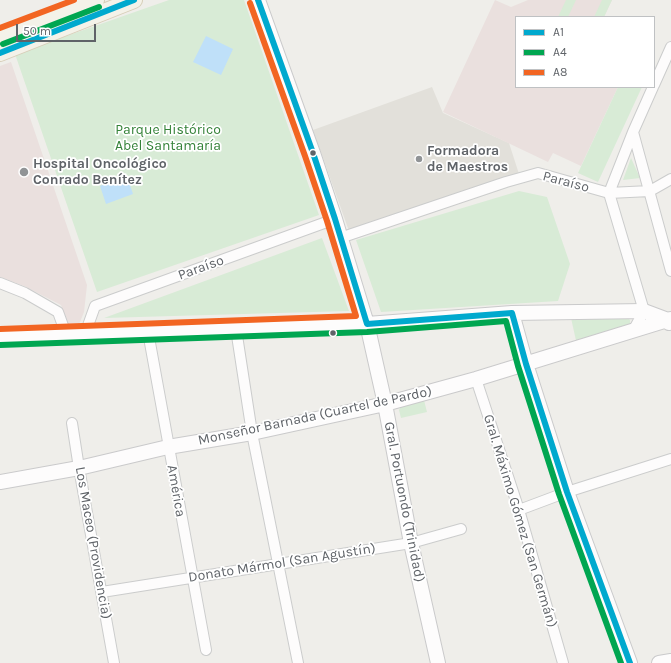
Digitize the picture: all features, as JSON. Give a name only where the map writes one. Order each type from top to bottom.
[{"type":"main road","points":[[0,37],[96,0]]},
{"type":"main road","points":[[0,53],[134,0]]},
{"type":"main road","name":"Gral. Portuondo (Trinidad)","points":[[258,0],[335,219],[367,324],[385,404],[411,543],[438,663]]},
{"type":"main road","points":[[0,336],[367,324],[512,313],[644,311],[670,320]]},
{"type":"main road","points":[[512,313],[526,364],[567,492],[630,663]]},
{"type":"main road","name":"Monseñor Barnada (Cuartel de Pardo)","points":[[0,482],[79,468],[168,447],[252,433],[385,404],[476,380],[670,320]]},
{"type":"main road","points":[[659,663],[671,661]]},
{"type":"street","points":[[655,84],[671,47]]},
{"type":"street","points":[[633,331],[644,311],[609,193],[633,132],[653,88]]},
{"type":"street","points":[[633,132],[671,272]]},
{"type":"street","name":"Paraíso","points":[[340,238],[506,182],[538,173],[609,193],[650,191]]},
{"type":"street","points":[[650,191],[671,179]]},
{"type":"street","name":"Paraíso","points":[[85,334],[95,306],[335,219]]},
{"type":"street","points":[[0,283],[25,293],[58,312],[66,334]]},
{"type":"street","points":[[236,329],[252,433],[298,663]]},
{"type":"street","name":"América","points":[[148,332],[206,650]]},
{"type":"street","name":"Gral. Máximo Gómez (San Germán)","points":[[476,380],[520,510],[563,663]]},
{"type":"street","name":"Los Maceo (Providencia)","points":[[72,423],[114,663]]},
{"type":"street","points":[[520,510],[567,492],[671,459]]},
{"type":"street","name":"Donato Mármol (San Agustín)","points":[[102,592],[411,543],[461,529]]},
{"type":"shaded area","points":[[495,0],[511,7],[528,0],[612,0],[604,16],[515,16],[515,88],[618,88],[581,166],[553,153],[548,162],[443,112]]},
{"type":"shaded area","name":"Hospital Oncológico Conrado Benítez","points":[[11,62],[87,285],[84,312],[78,327],[69,327],[61,305],[24,286],[0,277],[0,66]]},
{"type":"shaded area","name":"Formadora de Maestros","points":[[432,87],[443,113],[509,143],[519,174],[349,231],[313,130]]},
{"type":"green space","name":"Parque Histórico Abel Santamaría","points":[[169,0],[244,0],[319,215],[97,292],[15,54]]},
{"type":"green space","points":[[566,0],[576,0],[568,16],[558,16]]},
{"type":"green space","points":[[602,0],[612,0],[604,16],[594,16]]},
{"type":"green space","points":[[618,88],[642,88],[598,182],[578,173]]},
{"type":"green space","points":[[631,158],[640,178],[623,180]]},
{"type":"green space","points":[[519,191],[547,197],[570,264],[558,301],[381,312],[356,240]]},
{"type":"green space","points":[[322,238],[349,311],[104,318]]},
{"type":"green space","points":[[627,317],[630,320],[630,326],[577,345],[571,318]]},
{"type":"green space","points":[[424,400],[427,412],[401,418],[399,410],[401,406]]},
{"type":"water","points":[[206,36],[233,49],[221,75],[193,62]]},
{"type":"water","points":[[127,176],[133,194],[106,204],[100,186]]},
{"type":"transit line","name":"A8","points":[[0,28],[74,0]]},
{"type":"transit line","name":"A1","points":[[0,53],[134,0]]},
{"type":"transit line","name":"A1","points":[[258,0],[313,153],[367,324],[512,313],[526,364],[567,492],[630,663]]},
{"type":"transit line","name":"A8","points":[[0,329],[356,316],[327,221],[305,156],[250,3]]},
{"type":"transit line","name":"A4","points":[[3,44],[99,7]]},
{"type":"transit line","name":"A4","points":[[0,345],[367,332],[506,321],[518,366],[559,494],[621,663]]},
{"type":"place","name":"Formadora de Maestros","points":[[419,159]]},
{"type":"place","name":"Hospital Oncológico Conrado Benítez","points":[[24,172]]}]
